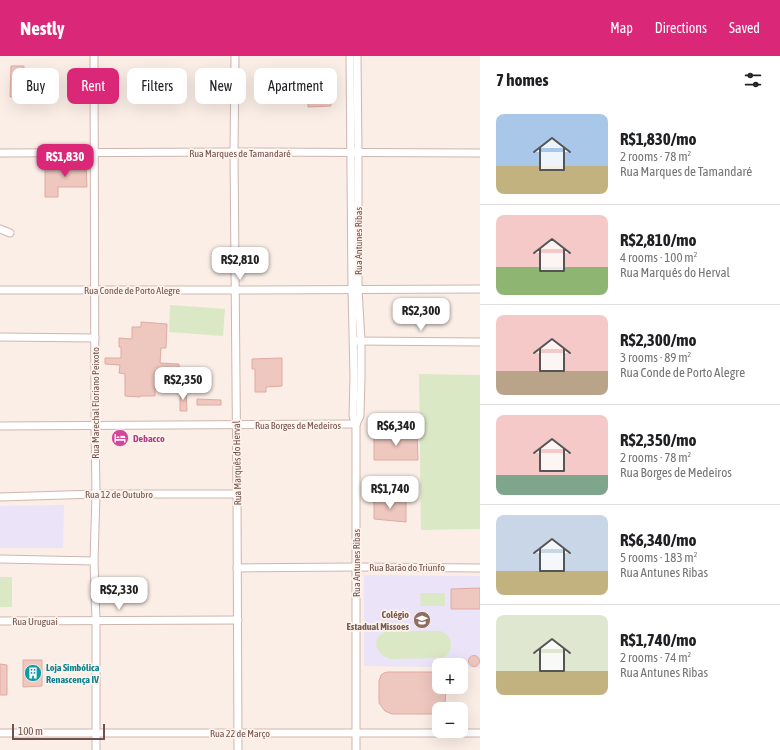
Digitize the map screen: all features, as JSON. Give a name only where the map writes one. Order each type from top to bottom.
[{"type":"street","name":"Rua Marechal Floriano Peixoto","points":[[94,56],[94,338],[96,494],[94,561],[96,621],[96,750]]},
{"type":"street","name":"Rua Marquês do Herval","points":[[235,56],[234,152],[238,750]]},
{"type":"street","name":"Rua Antunes Ribas","points":[[353,58],[355,289],[357,377],[360,416],[356,424],[356,750]]},
{"type":"street","name":"Rua Marques de Tamandaré","points":[[0,153],[480,153]]},
{"type":"street","points":[[0,228],[10,233]]},
{"type":"street","name":"Rua Conde de Porto Alegre","points":[[0,290],[480,289]]},
{"type":"street","points":[[0,337],[94,338]]},
{"type":"street","points":[[357,341],[480,342]]},
{"type":"street","name":"Rua Borges de Medeiros","points":[[0,426],[356,424]]},
{"type":"street","name":"Rua 12 de Outubro","points":[[0,497],[96,494],[237,494]]},
{"type":"street","points":[[0,559],[94,561]]},
{"type":"street","name":"Rua Barão do Triunfo","points":[[237,568],[480,568]]},
{"type":"street","name":"Rua Uruguai","points":[[0,622],[238,620]]},
{"type":"street","name":"Rua 22 de Março","points":[[0,733],[480,733]]},
{"type":"shaded area","points":[[64,505],[63,548],[0,548],[0,506]]},
{"type":"shaded area","name":"Colégio Estadual Missoes","points":[[364,575],[480,576],[480,668],[468,667],[468,658],[432,658],[432,667],[364,666]]},
{"type":"green space","points":[[170,305],[225,309],[223,336],[169,332]]},
{"type":"green space","points":[[419,374],[480,375],[480,529],[421,530]]},
{"type":"green space","points":[[0,577],[12,577],[12,607],[0,607]]},
{"type":"green space","points":[[420,593],[445,593],[445,606],[421,606]]},
{"type":"green space","points":[[387,631],[440,631],[447,635],[451,642],[451,646],[448,653],[441,658],[390,659],[380,653],[376,643],[379,636]]},
{"type":"building","points":[[11,66],[24,66],[24,68],[12,68],[12,97],[10,97]]},
{"type":"building","points":[[308,104],[331,104],[331,106],[308,107]]},
{"type":"building","points":[[67,162],[85,162],[87,187],[58,187],[58,197],[45,197],[45,167],[67,166]]},
{"type":"building","points":[[141,322],[167,324],[166,348],[161,348],[160,363],[179,364],[179,388],[155,388],[155,396],[125,396],[125,374],[119,373],[120,365],[105,364],[105,358],[121,358],[119,338],[132,339],[132,327],[141,327]]},
{"type":"building","points":[[282,358],[282,386],[266,387],[266,392],[255,392],[255,369],[252,369],[252,359]]},
{"type":"building","points":[[180,390],[186,391],[187,411],[180,411]]},
{"type":"building","points":[[197,399],[221,400],[221,405],[197,405]]},
{"type":"building","points":[[374,434],[417,434],[418,460],[374,460]]},
{"type":"building","points":[[374,500],[406,500],[406,522],[374,519]]},
{"type":"building","points":[[480,588],[480,609],[451,609],[451,589]]},
{"type":"building","points":[[474,655],[480,661],[478,665],[474,667],[470,665],[468,661],[470,657]]},
{"type":"building","name":"Loja Simbólica Renascença IV","points":[[23,660],[42,660],[42,686],[23,687]]},
{"type":"building","points":[[0,664],[7,665],[7,695],[0,695]]},
{"type":"building","points":[[432,672],[432,694],[446,694],[445,702],[432,702],[432,714],[392,714],[385,711],[379,703],[379,681],[381,675],[384,673]]},
{"type":"place","name":"Debacco","points":[[120,438]]},
{"type":"place","name":"Colégio Estadual Missoes","points":[[422,620]]},
{"type":"place","name":"Loja Simbólica Renascença IV","points":[[33,673]]}]
